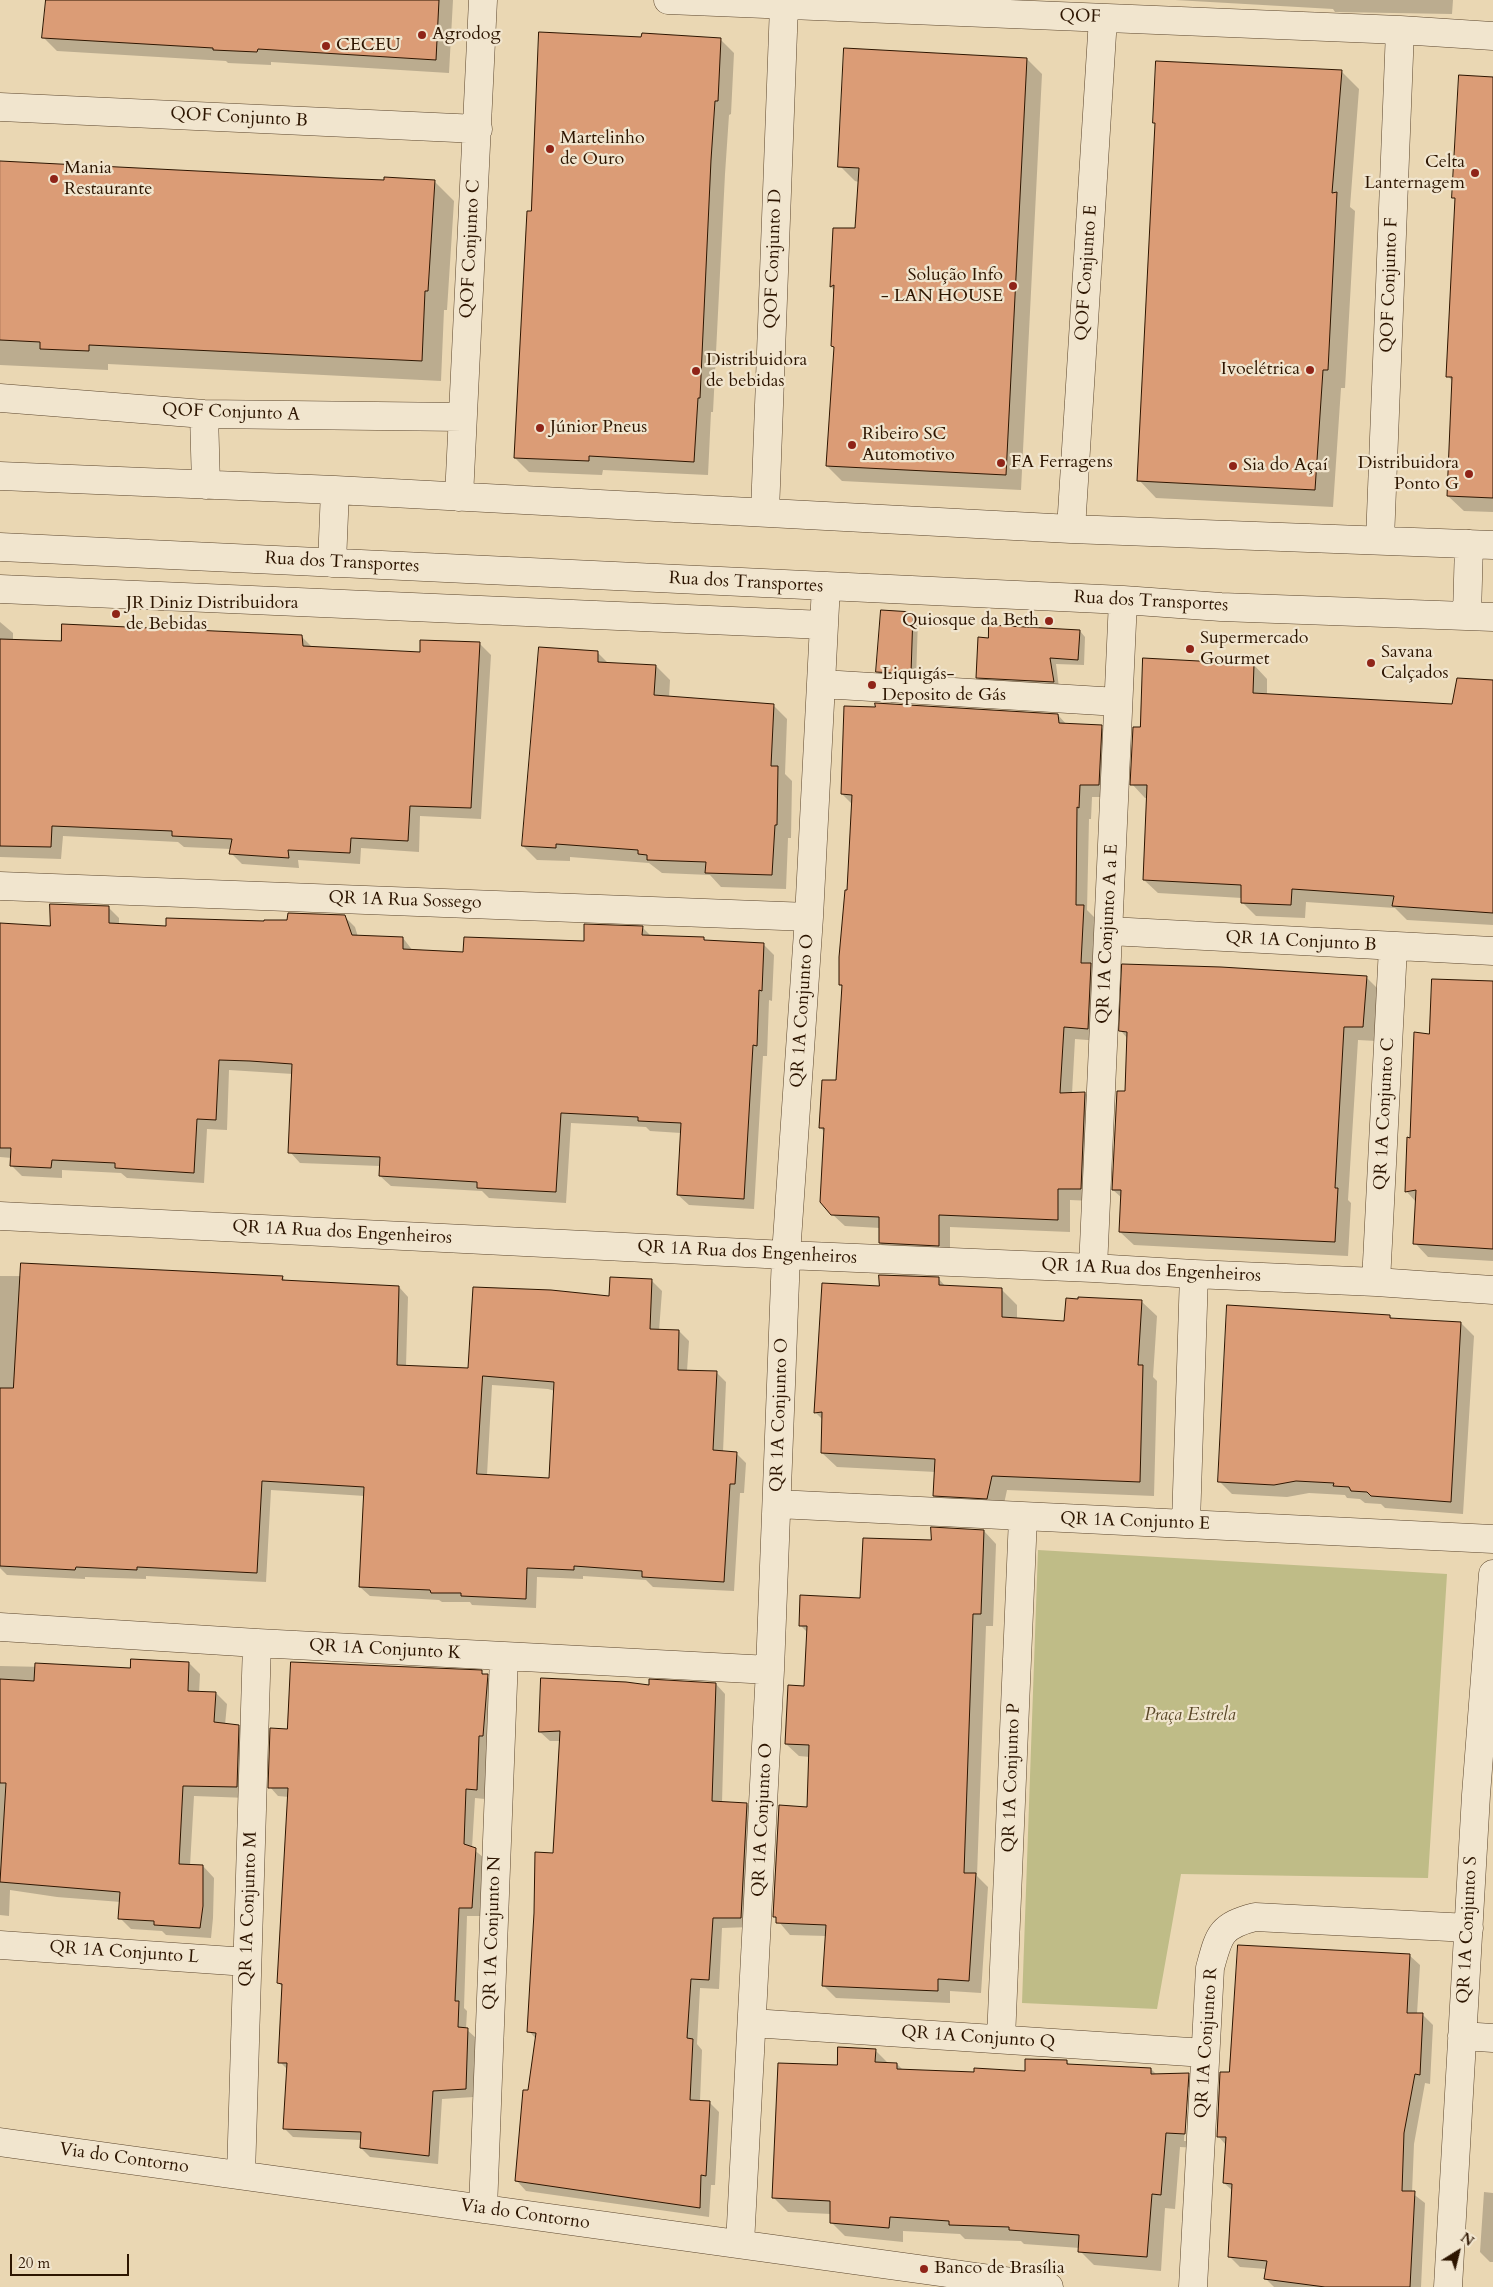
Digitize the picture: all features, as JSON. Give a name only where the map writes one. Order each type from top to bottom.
[{"type":"street","name":"QOF Conjunto C","points":[[459,498],[483,0]]},
{"type":"street","name":"QOF","points":[[668,0],[1400,30],[1493,36]]},
{"type":"street","name":"QOF Conjunto D","points":[[765,512],[784,5]]},
{"type":"street","name":"QOF Conjunto E","points":[[1071,529],[1103,18]]},
{"type":"street","name":"QOF Conjunto F","points":[[1380,540],[1400,30]]},
{"type":"street","name":"QOF Conjunto B","points":[[0,107],[478,129]]},
{"type":"street","name":"QOF Conjunto A","points":[[0,398],[204,414],[462,417]]},
{"type":"street","points":[[204,414],[206,485]]},
{"type":"street","points":[[0,476],[335,490],[1071,529],[1481,544],[1480,616]]},
{"type":"street","points":[[332,562],[335,490]]},
{"type":"street","name":"Rua dos Transportes","points":[[0,547],[1123,600],[1221,607],[1480,616]]},
{"type":"street","name":"QR 1A Conjunto O","points":[[740,2244],[770,1670],[786,1255],[809,917],[826,586]]},
{"type":"street","points":[[0,589],[824,624]]},
{"type":"street","name":"QR 1A Conjunto A a E","points":[[1093,1268],[1123,600]]},
{"type":"street","points":[[822,684],[1118,702]]},
{"type":"street","name":"QR 1A Rua Sossego","points":[[0,886],[809,917]]},
{"type":"street","name":"QR 1A Conjunto B","points":[[1109,931],[1493,951]]},
{"type":"street","name":"QR 1A Conjunto C","points":[[1376,1282],[1393,947]]},
{"type":"street","name":"QR 1A Rua dos Engenheiros","points":[[0,1216],[1376,1282],[1493,1290]]},
{"type":"street","points":[[1186,1523],[1194,1274]]},
{"type":"street","name":"QR 1A Conjunto E","points":[[777,1504],[1493,1539]]},
{"type":"street","name":"QR 1A Conjunto P","points":[[1001,2039],[1023,1517]]},
{"type":"street","name":"QR 1A Conjunto S","points":[[1448,2287],[1469,1928],[1484,1796],[1493,1574]]},
{"type":"street","name":"QR 1A Conjunto K","points":[[0,1628],[257,1644],[770,1670]]},
{"type":"street","name":"QR 1A Conjunto M","points":[[241,2175],[257,1644]]},
{"type":"street","name":"QR 1A Conjunto N","points":[[483,2209],[504,1657]]},
{"type":"street","name":"QR 1A Conjunto R","points":[[1193,2287],[1210,1968],[1217,1942],[1225,1930],[1235,1922],[1255,1917],[1469,1928]]},
{"type":"street","name":"QR 1A Conjunto L","points":[[0,1945],[247,1962]]},
{"type":"street","name":"QR 1A Conjunto Q","points":[[752,2023],[1205,2053]]},
{"type":"street","points":[[1462,2036],[1493,2038]]},
{"type":"street","name":"Via do Contorno","points":[[0,2142],[1049,2287]]},
{"type":"green space","name":"Praça Estrela","points":[[1038,1550],[1447,1574],[1428,1878],[1181,1874],[1157,2009],[1022,2003]]},
{"type":"building","points":[[46,0],[439,0],[436,60],[258,49],[257,52],[213,50],[213,48],[42,38]]},
{"type":"building","points":[[539,32],[641,37],[642,33],[721,38],[718,101],[715,101],[711,160],[700,398],[698,398],[694,462],[589,456],[589,461],[514,458],[527,211],[531,211]]},
{"type":"building","points":[[844,48],[1027,58],[1006,475],[826,466],[834,347],[831,346],[834,285],[830,287],[833,228],[855,228],[859,168],[838,167]]},
{"type":"building","points":[[1156,61],[1342,70],[1332,193],[1337,192],[1328,370],[1323,370],[1315,490],[1137,481],[1155,123],[1153,123]]},
{"type":"building","points":[[1459,75],[1493,77],[1493,498],[1447,496],[1452,377],[1446,377],[1455,198],[1452,198]]},
{"type":"building","points":[[0,161],[335,178],[384,180],[384,177],[435,180],[428,291],[425,291],[422,361],[89,345],[89,351],[40,349],[40,342],[0,340]]},
{"type":"building","points":[[881,610],[913,612],[911,674],[876,672]]},
{"type":"building","points":[[62,624],[302,635],[303,646],[420,652],[420,640],[480,642],[471,808],[410,806],[408,841],[351,838],[350,853],[288,850],[289,858],[229,854],[232,839],[172,836],[172,831],[52,826],[51,847],[0,846],[0,639],[61,641]]},
{"type":"building","points":[[989,625],[1080,630],[1078,660],[1050,658],[1054,682],[976,678],[978,637],[988,638]]},
{"type":"building","points":[[539,647],[598,651],[598,662],[656,665],[654,695],[774,704],[771,766],[778,766],[777,825],[775,825],[772,875],[705,873],[706,862],[647,860],[647,855],[638,854],[638,850],[556,844],[556,848],[522,846]]},
{"type":"building","points":[[1143,658],[1254,664],[1253,693],[1452,704],[1457,678],[1493,680],[1493,913],[1392,906],[1394,896],[1292,889],[1291,905],[1241,903],[1241,885],[1143,880],[1147,785],[1130,785],[1133,727],[1140,727]]},
{"type":"building","points":[[875,703],[1058,714],[1059,723],[1102,725],[1099,785],[1080,785],[1079,808],[1077,807],[1076,905],[1084,905],[1081,963],[1091,963],[1088,1029],[1064,1027],[1060,1093],[1085,1092],[1081,1189],[1058,1189],[1058,1220],[939,1215],[939,1246],[879,1243],[879,1217],[831,1215],[820,1202],[824,1128],[819,1128],[822,1080],[836,1080],[842,985],[839,985],[839,957],[845,890],[847,890],[852,795],[841,794],[844,706],[875,707]]},
{"type":"building","points":[[50,904],[109,906],[109,923],[166,926],[166,918],[264,921],[287,920],[288,913],[345,915],[352,935],[403,937],[403,949],[463,952],[464,937],[584,941],[584,924],[643,926],[642,935],[704,937],[704,940],[764,943],[762,991],[759,990],[757,1046],[753,1045],[744,1199],[677,1195],[681,1123],[638,1121],[638,1117],[561,1113],[556,1192],[477,1188],[477,1182],[379,1176],[380,1157],[288,1153],[292,1064],[250,1061],[219,1060],[216,1120],[197,1119],[194,1173],[115,1168],[115,1163],[52,1160],[51,1168],[10,1166],[11,1148],[0,1148],[0,923],[50,926]]},
{"type":"building","points":[[1122,964],[1221,967],[1367,976],[1363,1027],[1344,1027],[1335,1188],[1338,1188],[1335,1242],[1119,1232],[1121,1190],[1112,1190],[1117,1091],[1125,1091],[1127,1032],[1119,1031]]},
{"type":"building","points":[[1432,979],[1493,981],[1493,1249],[1413,1244],[1416,1190],[1405,1192],[1407,1137],[1410,1138],[1414,1032],[1429,1034]]},
{"type":"building","points":[[21,1263],[283,1276],[282,1280],[399,1286],[397,1365],[468,1368],[473,1287],[551,1290],[609,1296],[610,1277],[652,1279],[650,1329],[679,1330],[678,1370],[717,1371],[713,1450],[737,1452],[735,1484],[730,1484],[724,1582],[642,1577],[642,1571],[574,1566],[574,1570],[527,1568],[526,1599],[461,1596],[461,1593],[431,1593],[430,1590],[359,1587],[364,1487],[262,1481],[257,1573],[137,1567],[137,1570],[76,1567],[75,1570],[0,1566],[0,1388],[13,1388]],"holes":[[[483,1376],[554,1382],[549,1478],[477,1474]]]},
{"type":"building","points":[[879,1275],[939,1277],[939,1285],[1002,1288],[1002,1317],[1064,1321],[1066,1298],[1142,1300],[1138,1365],[1143,1365],[1140,1482],[992,1476],[987,1499],[933,1496],[935,1459],[821,1453],[822,1412],[814,1413],[822,1283],[879,1286]]},
{"type":"building","points":[[1227,1305],[1390,1315],[1390,1318],[1461,1322],[1451,1502],[1371,1496],[1367,1492],[1351,1491],[1349,1487],[1333,1486],[1334,1483],[1296,1481],[1274,1485],[1218,1482]]},
{"type":"building","points":[[931,1527],[984,1530],[981,1614],[973,1614],[964,1873],[976,1873],[969,1981],[938,1979],[938,1991],[822,1986],[826,1925],[776,1923],[776,1917],[773,1917],[779,1805],[807,1807],[809,1745],[785,1744],[788,1685],[804,1686],[807,1626],[799,1626],[800,1595],[860,1598],[863,1538],[931,1540]]},
{"type":"building","points":[[131,1659],[189,1662],[188,1691],[216,1692],[214,1722],[239,1725],[237,1787],[183,1786],[179,1864],[203,1865],[203,1906],[200,1928],[154,1925],[154,1921],[118,1919],[120,1892],[0,1882],[6,1783],[0,1783],[0,1679],[34,1681],[35,1663],[130,1668]]},
{"type":"building","points":[[291,1662],[482,1670],[482,1674],[488,1674],[483,1736],[479,1736],[477,1790],[466,1789],[464,1844],[476,1848],[472,1908],[459,1908],[455,2001],[459,2001],[458,2027],[468,2028],[466,2089],[433,2091],[429,2156],[360,2148],[361,2132],[283,2129],[287,2063],[278,2063],[282,1984],[277,1983],[288,1788],[268,1788],[270,1728],[287,1729]]},
{"type":"building","points":[[541,1678],[626,1682],[649,1685],[649,1679],[716,1683],[712,1801],[747,1803],[741,1918],[713,1918],[709,1980],[691,1979],[687,2038],[693,2039],[690,2100],[710,2101],[706,2176],[701,2175],[700,2208],[515,2181],[523,2090],[528,2090],[536,2033],[527,2032],[534,1913],[535,1852],[553,1853],[560,1731],[539,1732]]},
{"type":"building","points":[[1238,1945],[1410,1954],[1407,2013],[1423,2013],[1420,2075],[1415,2074],[1404,2133],[1402,2191],[1415,2191],[1410,2287],[1325,2287],[1264,2279],[1267,2261],[1228,2257],[1232,2184],[1223,2183],[1226,2137],[1217,2137],[1220,2072],[1229,2072]]},
{"type":"building","points":[[838,2047],[876,2049],[875,2062],[897,2063],[897,2069],[974,2072],[974,2068],[1025,2071],[1025,2059],[1067,2060],[1067,2064],[1151,2068],[1151,2074],[1189,2073],[1185,2134],[1166,2133],[1161,2195],[1152,2194],[1147,2257],[1078,2252],[1079,2235],[1009,2230],[1009,2227],[949,2225],[949,2221],[890,2217],[889,2228],[830,2223],[830,2201],[772,2198],[778,2063],[837,2065]]},
{"type":"place","name":"Agrodog","points":[[422,35]]},
{"type":"place","name":"CECEU","points":[[326,46]]},
{"type":"place","name":"Martelinho de Ouro","points":[[550,149]]},
{"type":"place","name":"Celta Lanternagem","points":[[1475,173]]},
{"type":"place","name":"Mania Restaurante","points":[[54,179]]},
{"type":"place","name":"Solução Info - LAN HOUSE","points":[[1013,286]]},
{"type":"place","name":"Ivoelétrica","points":[[1310,370]]},
{"type":"place","name":"Distribuidora de bebidas","points":[[696,371]]},
{"type":"place","name":"Júnior Pneus","points":[[540,428]]},
{"type":"place","name":"Ribeiro SC Automotivo","points":[[852,445]]},
{"type":"place","name":"FA Ferragens","points":[[1001,463]]},
{"type":"place","name":"Sia do Açaí","points":[[1233,466]]},
{"type":"place","name":"Distribuidora Ponto G","points":[[1469,474]]},
{"type":"place","name":"JR Diniz Distribuidora de Bebidas","points":[[116,614]]},
{"type":"place","name":"Quiosque da Beth","points":[[1049,621]]},
{"type":"place","name":"Supermercado Gourmet","points":[[1190,649]]},
{"type":"place","name":"Savana Calçados","points":[[1371,663]]},
{"type":"place","name":"Liquigás- Deposito de Gás","points":[[872,685]]},
{"type":"place","name":"Banco de Brasília","points":[[924,2269]]}]
